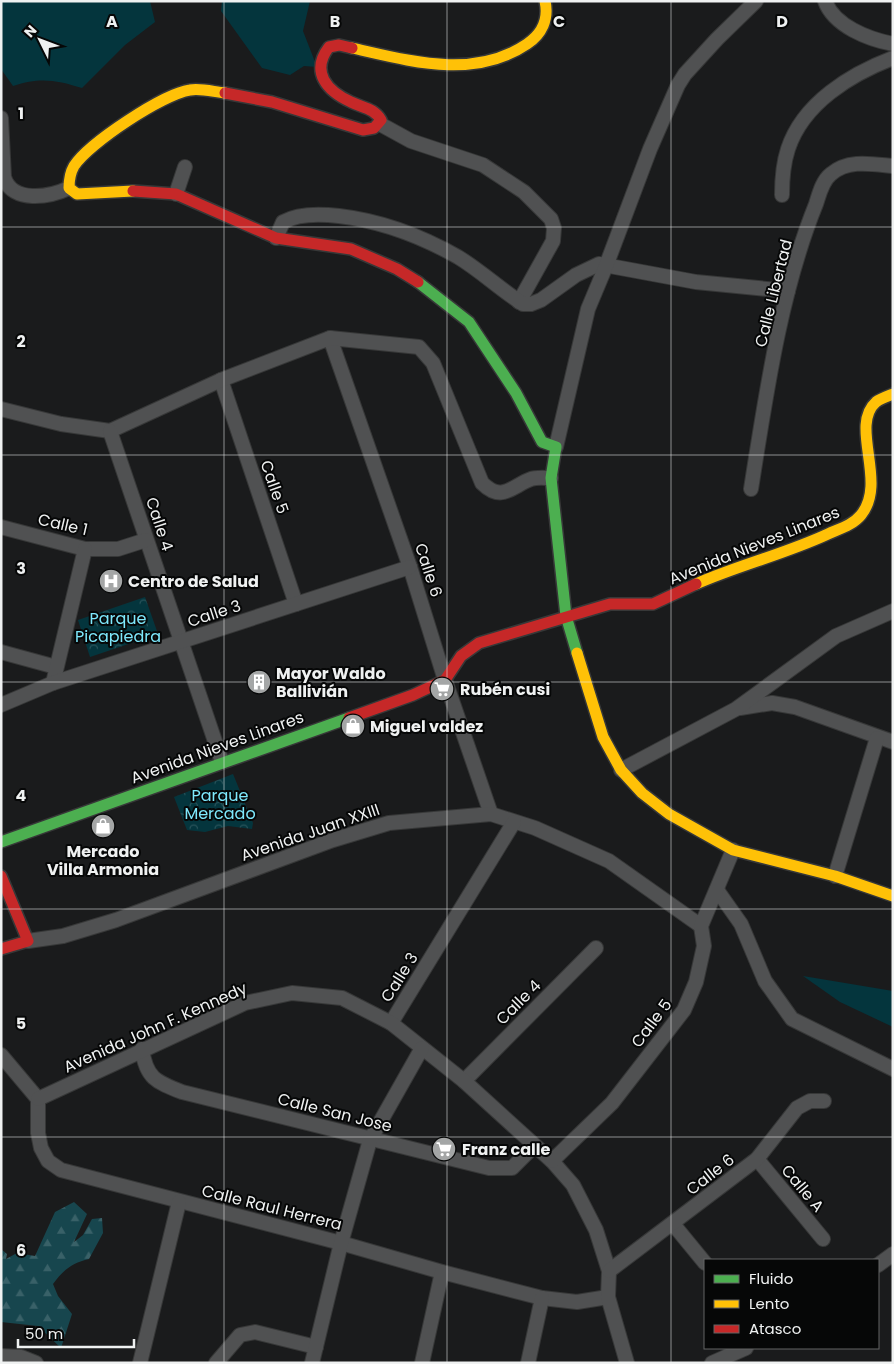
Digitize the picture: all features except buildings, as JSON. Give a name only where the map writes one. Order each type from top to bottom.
[{"type":"street","points":[[380,124],[381,120],[376,112],[352,103],[333,90],[322,78],[319,66],[320,58],[329,47],[338,45],[428,64],[453,66],[482,63],[514,54],[537,36],[544,22],[547,8],[545,1]]},
{"type":"street","points":[[756,1],[717,39],[685,74],[678,85],[650,150],[588,308],[550,478],[566,616],[603,737],[621,770],[642,793],[669,814],[733,850],[835,876],[893,896]]},
{"type":"street","points":[[825,1],[837,21],[876,41],[893,44]]},
{"type":"street","points":[[782,195],[783,175],[788,149],[803,122],[818,104],[852,77],[893,58]]},
{"type":"street","points":[[380,124],[372,130],[363,130],[281,104],[233,94],[189,90],[159,103],[92,147],[71,171],[68,177],[69,188],[77,194],[133,191],[176,194],[276,238],[351,249],[397,269],[432,291],[469,322],[516,393],[542,442],[556,448]]},
{"type":"street","points":[[1,118],[4,177],[6,184],[12,191],[21,194],[53,196],[69,188]]},
{"type":"street","points":[[380,124],[411,141],[484,165],[524,192],[551,219],[554,228],[553,241],[519,302]]},
{"type":"street","name":"Calle Libertad","points":[[751,489],[788,292],[810,217],[830,175],[848,165],[864,163],[893,166]]},
{"type":"street","points":[[176,194],[185,167]]},
{"type":"street","points":[[276,238],[283,222],[299,216],[326,215],[380,224],[419,236],[459,258],[523,304],[531,304],[587,268],[599,264],[696,282],[788,292]]},
{"type":"street","points":[[1,409],[62,424],[110,432],[221,380],[330,338],[405,344],[419,347],[433,363],[482,483],[488,489],[502,493],[519,487],[531,479],[550,478]]},
{"type":"street","name":"Calle 6","points":[[330,338],[410,567],[445,680],[491,814]]},
{"type":"street","name":"Calle 5","points":[[221,380],[296,604]]},
{"type":"street","name":"Avenida Nieves Linares","points":[[1,842],[413,695],[445,680],[461,656],[469,648],[479,643],[610,604],[653,604],[714,576],[806,544],[850,524],[862,515],[871,497],[870,454],[865,436],[867,414],[876,402],[893,394]]},
{"type":"street","name":"Calle 4","points":[[110,432],[222,762]]},
{"type":"street","name":"Calle 1","points":[[1,527],[85,548],[118,549],[146,540]]},
{"type":"street","points":[[53,683],[85,548]]},
{"type":"street","name":"Calle 3","points":[[1,705],[53,683],[410,567]]},
{"type":"street","points":[[621,770],[736,709],[836,636],[893,611]]},
{"type":"street","points":[[1,652],[56,668]]},
{"type":"street","points":[[736,709],[772,703],[795,707],[877,738],[893,742]]},
{"type":"street","points":[[835,876],[877,738]]},
{"type":"street","name":"Avenida Juan XXIII","points":[[1,949],[28,941],[63,936],[116,920],[333,840],[388,823],[491,814],[535,828],[609,861],[702,926]]},
{"type":"street","name":"Calle 3","points":[[391,1023],[514,822]]},
{"type":"street","name":"Calle 5","points":[[552,1161],[612,1102],[684,1010],[696,982],[704,946],[702,926],[733,850]]},
{"type":"street","points":[[1,876],[28,941]]},
{"type":"street","points":[[717,890],[741,924],[765,981],[792,1019],[893,1069]]},
{"type":"street","name":"Calle 4","points":[[464,1081],[596,948]]},
{"type":"street","name":"Avenida John F. Kennedy","points":[[38,1099],[142,1049],[245,1003],[292,993],[342,998],[391,1023],[464,1081],[552,1161],[573,1186],[592,1221],[609,1270],[608,1297],[627,1363]]},
{"type":"street","points":[[312,1363],[341,1243],[370,1140],[422,1048]]},
{"type":"street","name":"Calle San Jose","points":[[142,1049],[145,1068],[158,1083],[182,1092],[370,1140],[430,1152],[489,1168],[512,1168],[534,1146]]},
{"type":"street","points":[[1,1055],[38,1099]]},
{"type":"street","name":"Calle Raul Herrera","points":[[38,1099],[38,1133],[41,1148],[48,1161],[61,1170],[542,1298],[577,1302],[608,1297]]},
{"type":"street","name":"Calle 6","points":[[609,1270],[673,1224],[757,1159],[797,1108],[810,1101],[824,1101]]},
{"type":"street","name":"Calle A","points":[[757,1159],[823,1239]]},
{"type":"street","points":[[140,1363],[179,1202]]},
{"type":"street","points":[[673,1224],[704,1262]]},
{"type":"street","points":[[879,1264],[893,1254]]},
{"type":"street","points":[[422,1363],[442,1272]]},
{"type":"street","points":[[528,1363],[542,1298]]},
{"type":"street","points":[[216,1363],[240,1335],[255,1332],[316,1347]]},
{"type":"street","points":[[712,1363],[744,1349]]},
{"type":"street","points":[[1,1356],[36,1363]]},
{"type":"green space","points":[[1,1],[150,1],[155,22],[125,45],[82,88],[48,81],[32,81],[13,86],[1,69]]},
{"type":"green space","points":[[222,1],[310,1],[303,31],[317,67],[304,66],[290,75],[262,68],[221,11]]},
{"type":"green space","name":"Parque Picapiedra","points":[[145,597],[158,634],[90,657],[78,620]]},
{"type":"green space","name":"Parque Mercado","points":[[233,774],[253,823],[252,829],[228,826],[205,832],[187,830],[174,797]]},
{"type":"green space","points":[[803,976],[893,991],[893,1027],[840,1002]]},
{"type":"green space","points":[[74,1202],[87,1214],[74,1242],[83,1235],[92,1219],[102,1218],[103,1233],[89,1259],[68,1268],[53,1284],[58,1296],[72,1314],[61,1348],[38,1326],[1,1322],[1,1249],[7,1254],[6,1259],[17,1253],[35,1256],[55,1212]]},
{"type":"traffic: fast","points":[[418,282],[469,322],[516,393],[542,442],[556,447],[551,478],[566,616],[577,653]]},
{"type":"traffic: fast","points":[[1,842],[349,718]]},
{"type":"traffic: slow","points":[[352,48],[419,62],[464,65],[485,62],[507,55],[537,36],[545,20],[545,1]]},
{"type":"traffic: slow","points":[[133,191],[77,194],[69,188],[71,174],[74,166],[82,156],[95,145],[128,121],[163,100],[190,90],[225,93]]},
{"type":"traffic: slow","points":[[696,584],[812,541],[846,526],[858,518],[868,502],[871,487],[866,425],[869,412],[876,402],[893,394]]},
{"type":"traffic: slow","points":[[577,653],[603,737],[621,770],[642,793],[669,814],[733,850],[835,876],[893,896]]},
{"type":"traffic: jam","points":[[225,93],[272,102],[363,130],[374,128],[381,120],[378,116],[372,111],[342,98],[328,86],[321,72],[321,65],[329,47],[339,45],[352,48]]},
{"type":"traffic: jam","points":[[133,191],[176,194],[276,238],[351,249],[397,269],[418,282]]},
{"type":"traffic: jam","points":[[349,718],[413,695],[445,680],[461,656],[479,643],[610,604],[653,604],[696,584]]},
{"type":"traffic: jam","points":[[1,876],[28,941],[1,949]]},
{"type":"place","name":"Centro de Salud","points":[[111,581]]},
{"type":"place","name":"Mayor Waldo Ballivián","points":[[259,682]]},
{"type":"place","name":"Rubén cusi","points":[[442,689]]},
{"type":"place","name":"Miguel valdez","points":[[353,726]]},
{"type":"place","name":"Mercado Villa Armonia","points":[[103,826]]},
{"type":"place","name":"Franz calle","points":[[444,1149]]}]
